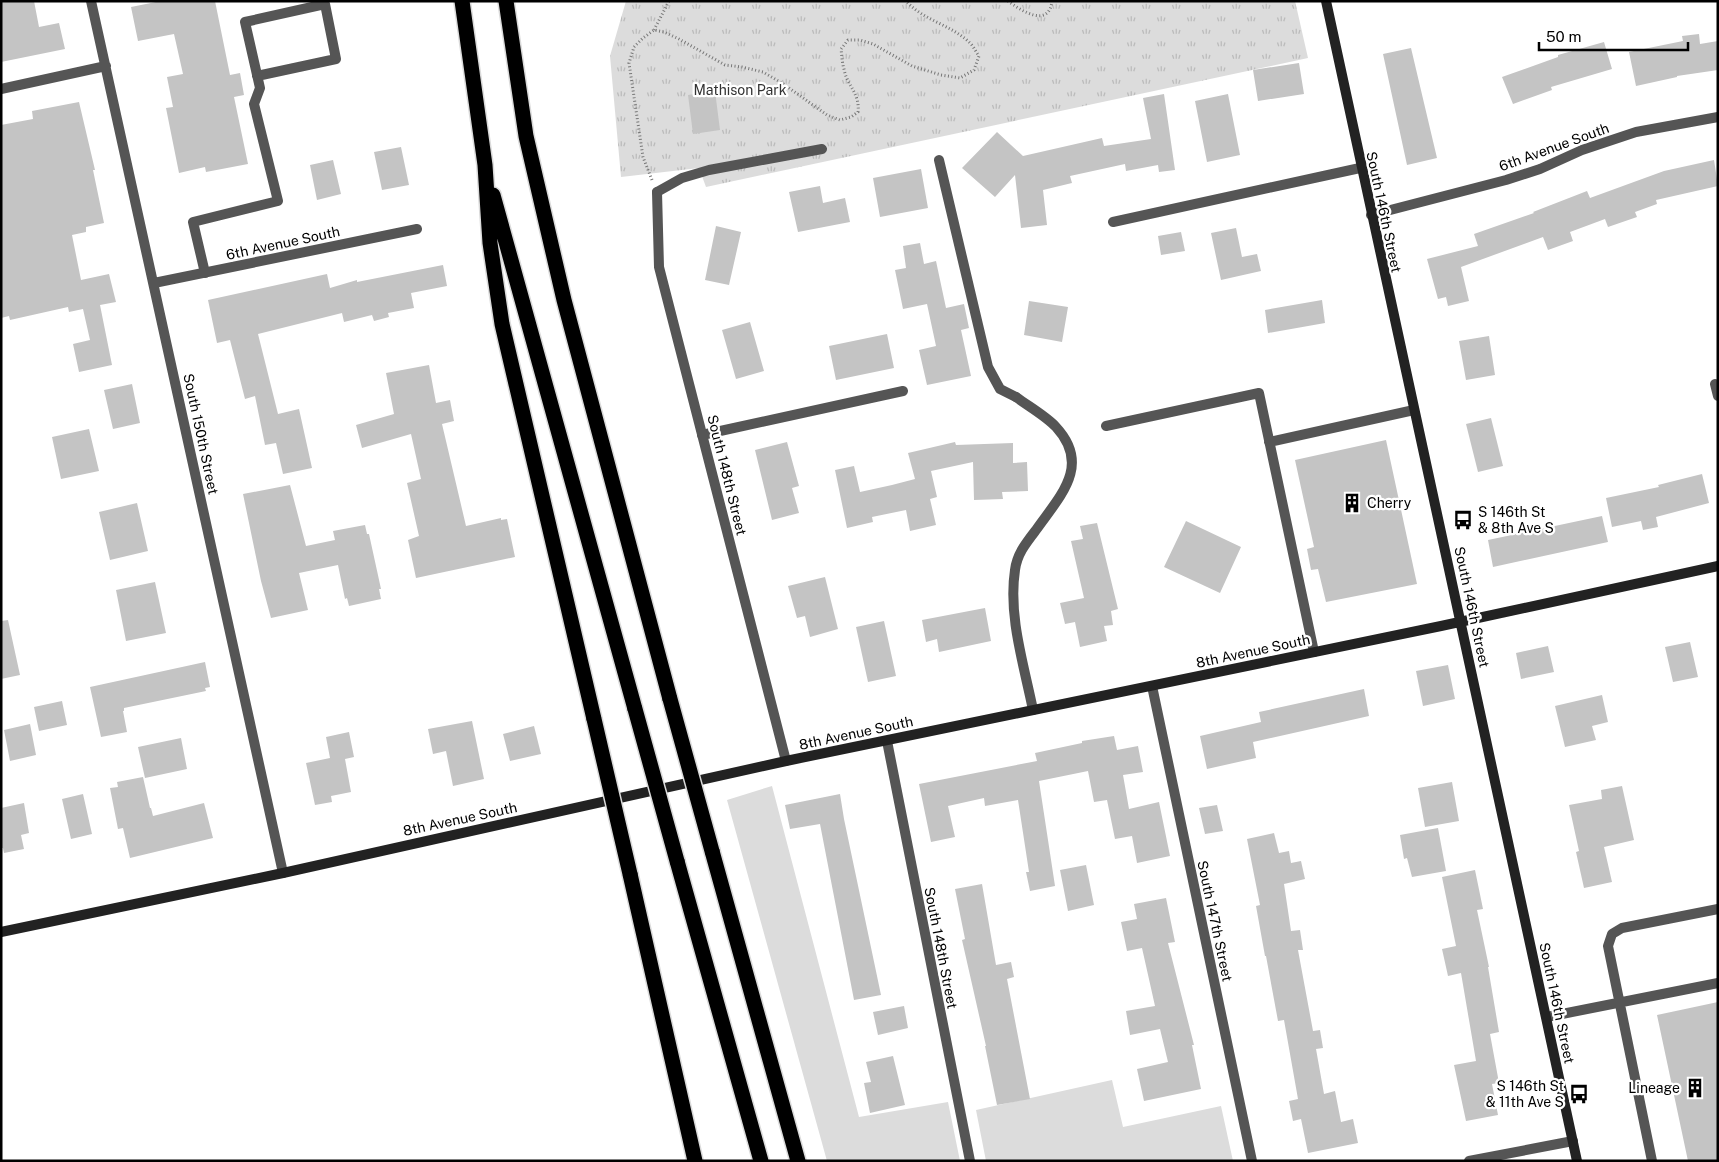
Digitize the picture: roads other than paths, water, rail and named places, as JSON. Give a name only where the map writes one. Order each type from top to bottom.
[{"type":"highway","points":[[462,1],[485,165],[490,243],[502,324],[695,1161]]},
{"type":"highway","points":[[506,1],[526,136],[564,300],[670,699],[798,1161]]},
{"type":"highway","points":[[485,165],[761,1161]]},
{"type":"street","name":"South 150th Street","points":[[91,1],[282,873]]},
{"type":"street","name":"South 146th Street","points":[[1326,1],[1360,168],[1461,622],[1577,1161]]},
{"type":"street","points":[[205,272],[193,222],[278,201],[254,104],[260,88],[257,76],[246,22],[325,4],[336,59],[257,76]]},
{"type":"street","points":[[1,90],[106,66]]},
{"type":"street","name":"6th Avenue South","points":[[1371,215],[1506,180],[1540,169],[1582,150],[1636,132],[1718,117]]},
{"type":"street","name":"South 148th Street","points":[[786,762],[659,267],[656,192],[682,178],[709,170],[822,149]]},
{"type":"street","points":[[939,160],[988,367],[1000,389],[1016,397],[1055,426],[1070,449],[1072,464],[1070,479],[1020,552],[1015,570],[1016,628],[1033,710]]},
{"type":"street","points":[[1113,222],[1360,168]]},
{"type":"street","name":"6th Avenue South","points":[[154,283],[417,229]]},
{"type":"street","points":[[1715,384],[1718,396]]},
{"type":"street","points":[[702,435],[902,391]]},
{"type":"street","points":[[1106,426],[1259,393],[1314,652]]},
{"type":"street","points":[[1269,442],[1414,410]]},
{"type":"street","name":"8th Avenue South","points":[[1,932],[282,873],[786,762],[1461,622],[1718,566]]},
{"type":"street","name":"South 147th Street","points":[[1152,686],[1252,1161]]},
{"type":"street","name":"South 148th Street","points":[[887,741],[970,1161]]},
{"type":"street","points":[[1652,1161],[1608,946],[1612,934],[1622,928],[1718,909]]},
{"type":"street","points":[[1547,1017],[1718,983]]},
{"type":"street","points":[[1469,1161],[1573,1141]]},
{"type":"place","name":"Cherry","points":[[1352,503]]},
{"type":"place","name":"S 146th St & 8th Ave S","points":[[1463,520]]},
{"type":"place","name":"Lineage","points":[[1695,1088]]},
{"type":"place","name":"S 146th St & 11th Ave S","points":[[1579,1094]]},
{"type":"park label","name":"Mathison Park","points":[[740,90]]}]
